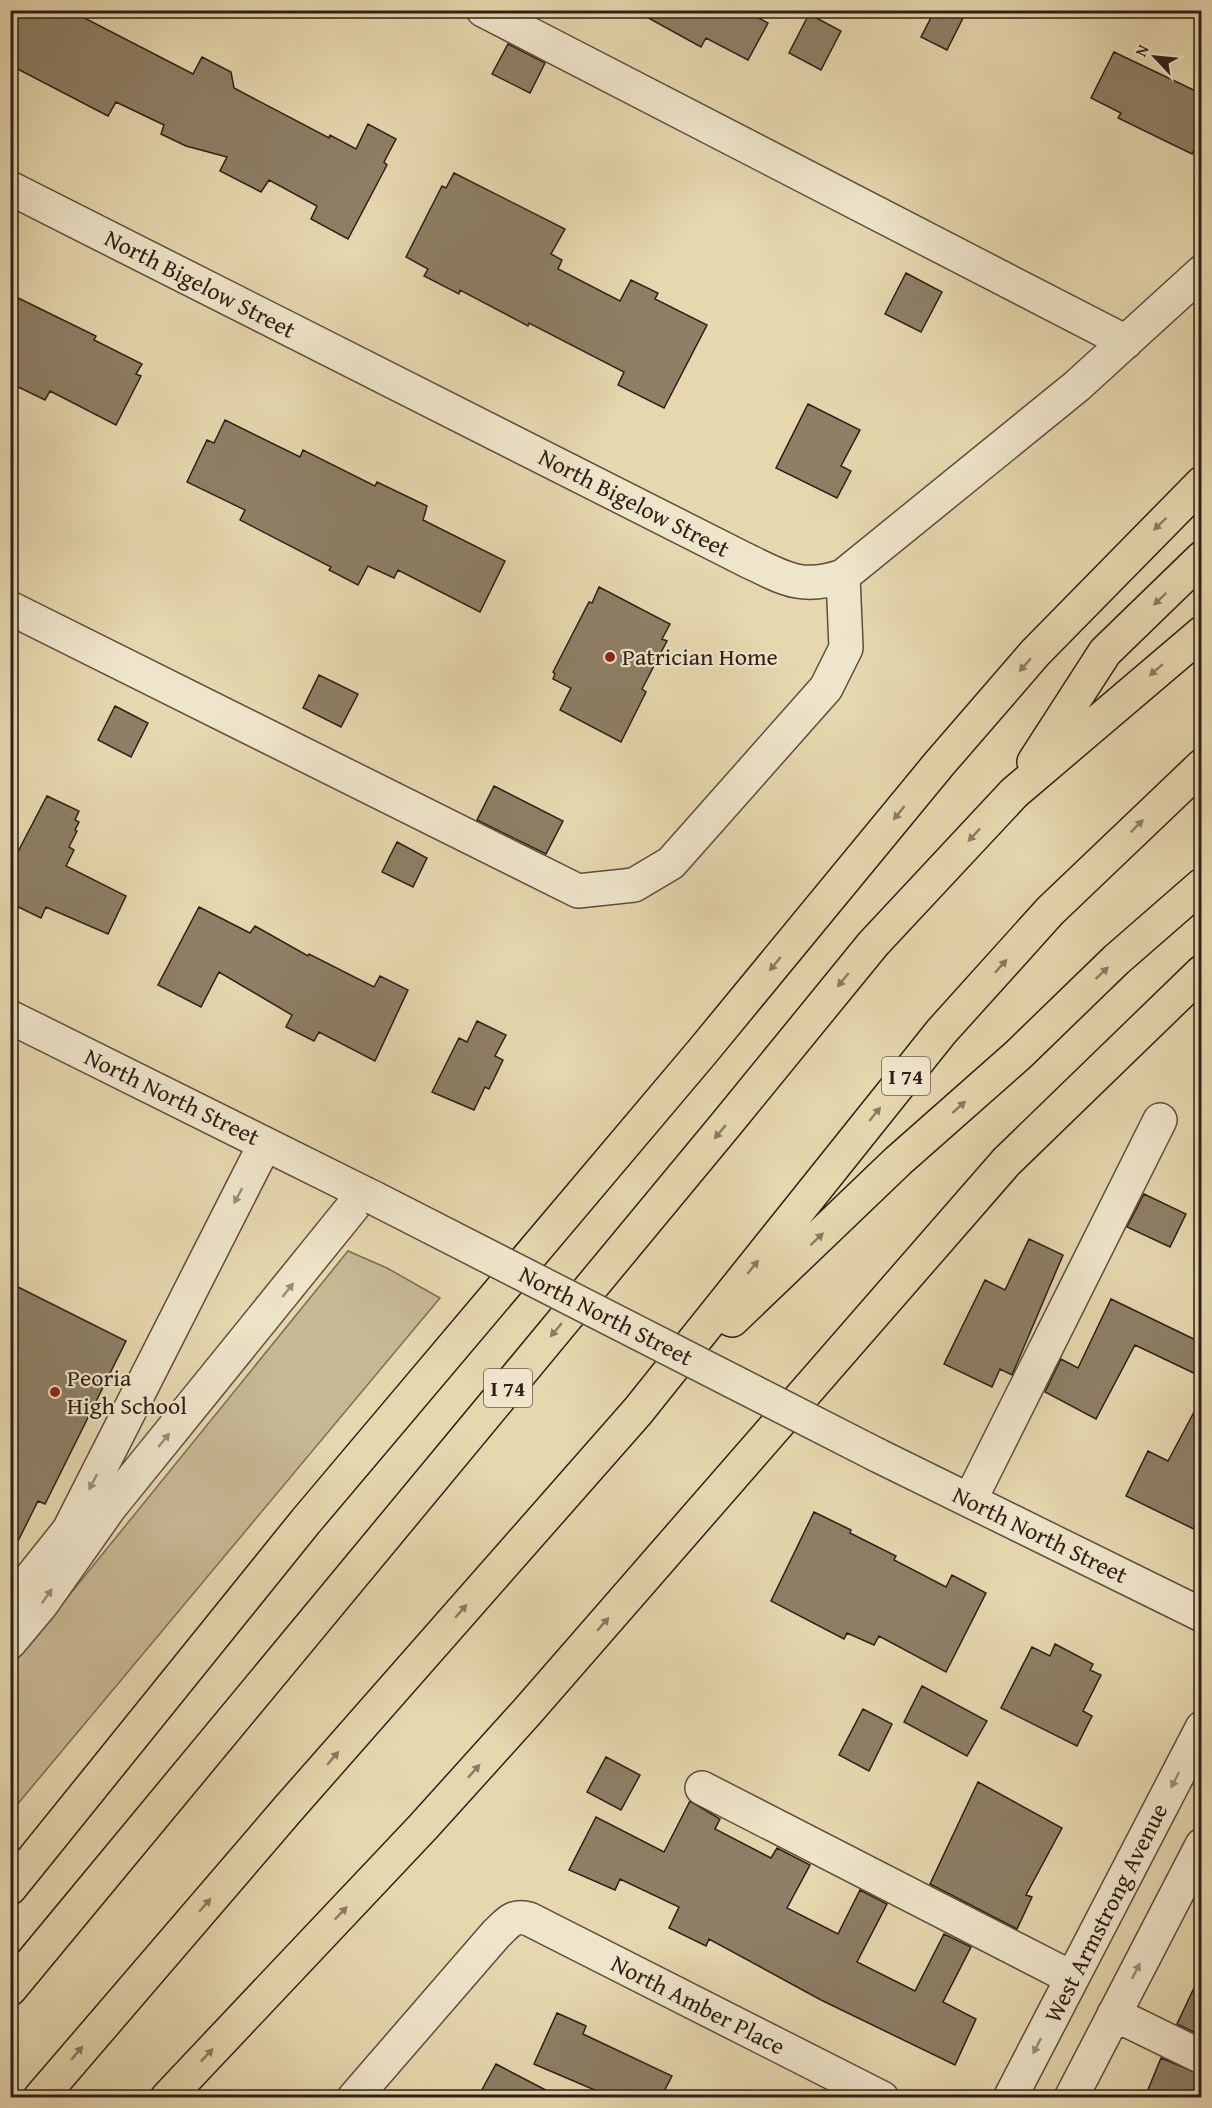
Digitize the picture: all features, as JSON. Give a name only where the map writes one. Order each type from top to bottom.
[{"type":"highway","points":[[10,1888],[306,1521],[702,1052],[939,764],[1035,652],[1202,483]]},
{"type":"highway","points":[[1014,792],[1105,652],[1202,558]]},
{"type":"highway","name":"I 74","points":[[10,1989],[873,944],[1014,792],[1202,633]]},
{"type":"highway","name":"I 74","points":[[40,2097],[288,1809],[638,1411],[941,1032],[1050,911],[1202,766]]},
{"type":"highway","points":[[638,1411],[898,1161],[1018,1055],[1125,951],[1202,885]]},
{"type":"highway","points":[[167,2097],[423,1827],[526,1713],[1006,1162],[1202,972]]},
{"type":"street","points":[[483,10],[1126,342]]},
{"type":"street","name":"North Bigelow Street","points":[[10,188],[744,559],[785,578],[806,584],[843,576],[987,462],[1202,273]]},
{"type":"street","points":[[10,608],[578,891],[634,885],[671,863],[826,688],[846,648],[843,576]]},
{"type":"street","name":"North North Street","points":[[10,1017],[369,1195],[877,1455],[1202,1615]]},
{"type":"street","points":[[970,1500],[1160,1120]]},
{"type":"street","points":[[10,1604],[69,1530],[265,1144]]},
{"type":"street","points":[[10,1642],[41,1605],[117,1498],[369,1195]]},
{"type":"street","name":"West Armstrong Avenue","points":[[1010,2097],[1202,1728]]},
{"type":"street","points":[[702,1788],[1072,1978]]},
{"type":"street","points":[[1071,2097],[1202,1845]]},
{"type":"street","name":"North Amber Place","points":[[354,2097],[513,1918],[529,1919],[882,2097]]},
{"type":"street","points":[[1114,2014],[1202,2057]]},
{"type":"shaded area","points":[[348,1251],[387,1268],[440,1298],[11,1812],[11,1667]]},
{"type":"building","points":[[10,10],[69,10],[193,74],[202,57],[231,72],[234,88],[329,138],[330,135],[356,149],[368,124],[396,139],[384,162],[387,165],[348,239],[311,219],[317,206],[269,180],[261,192],[220,171],[227,157],[186,146],[161,134],[164,125],[116,102],[108,116],[10,65]]},
{"type":"building","points":[[634,10],[744,10],[768,23],[748,60],[706,38],[701,47]]},
{"type":"building","points":[[935,10],[967,10],[947,50],[921,37]]},
{"type":"building","points":[[809,14],[841,31],[821,70],[789,53]]},
{"type":"building","points":[[508,44],[545,63],[530,93],[492,74]]},
{"type":"building","points":[[1114,52],[1202,94],[1202,135],[1192,154],[1118,118],[1121,113],[1091,98]]},
{"type":"building","points":[[454,173],[565,229],[551,254],[562,260],[558,269],[620,301],[631,280],[658,293],[655,299],[707,325],[664,408],[618,385],[624,372],[529,323],[528,326],[460,290],[459,294],[424,276],[428,269],[406,257],[442,186],[446,188]]},
{"type":"building","points":[[906,273],[942,292],[921,332],[885,314]]},
{"type":"building","points":[[10,294],[96,336],[94,340],[142,364],[136,374],[141,376],[116,425],[50,391],[45,400],[10,383]]},
{"type":"building","points":[[808,404],[860,430],[841,466],[851,471],[837,498],[776,468]]},
{"type":"building","points":[[225,420],[300,457],[303,450],[375,486],[377,482],[427,506],[423,520],[505,561],[480,612],[398,570],[394,578],[368,566],[358,585],[329,570],[331,567],[240,520],[245,510],[187,482],[207,440],[214,443]]},
{"type":"building","name":"Patrician Home","points":[[599,587],[670,624],[662,639],[667,641],[642,689],[646,692],[621,742],[560,710],[571,688],[553,679],[555,674],[553,672]]},
{"type":"building","points":[[319,675],[358,694],[341,727],[303,708]]},
{"type":"building","points":[[115,706],[148,723],[131,757],[98,740]]},
{"type":"building","points":[[494,786],[563,821],[546,854],[477,820]]},
{"type":"building","points":[[47,796],[79,811],[75,820],[79,822],[75,830],[77,831],[69,847],[74,850],[66,866],[126,896],[108,934],[46,907],[41,918],[10,903],[10,867]]},
{"type":"building","points":[[397,842],[427,858],[413,887],[382,872]]},
{"type":"building","points":[[199,907],[250,933],[255,926],[308,956],[309,954],[374,987],[380,976],[408,990],[375,1061],[319,1032],[314,1041],[286,1027],[292,1015],[219,972],[201,1007],[158,985]]},
{"type":"building","points":[[477,1021],[506,1035],[495,1056],[503,1060],[489,1089],[485,1087],[474,1110],[432,1092],[459,1038],[467,1042]]},
{"type":"building","points":[[1144,1194],[1186,1214],[1170,1247],[1127,1227]]},
{"type":"building","points":[[1029,1239],[1063,1255],[1012,1375],[1000,1369],[992,1387],[944,1364],[985,1280],[1005,1290]]},
{"type":"building","name":"Peoria High School","points":[[10,1283],[126,1341],[45,1504],[38,1501],[10,1557]]},
{"type":"building","points":[[1111,1299],[1202,1343],[1202,1377],[1135,1345],[1096,1419],[1045,1392],[1061,1359],[1078,1368]]},
{"type":"building","points":[[1202,1397],[1202,1533],[1126,1496],[1148,1451],[1168,1461]]},
{"type":"building","points":[[814,1512],[851,1530],[850,1533],[896,1556],[894,1560],[946,1587],[952,1575],[986,1593],[946,1672],[879,1636],[874,1645],[847,1633],[844,1639],[771,1601]]},
{"type":"building","points":[[1055,1644],[1093,1664],[1090,1670],[1101,1675],[1083,1711],[1092,1716],[1077,1746],[1001,1708],[1032,1647],[1050,1656]]},
{"type":"building","points":[[922,1686],[987,1721],[967,1756],[904,1722]]},
{"type":"building","points":[[863,1709],[892,1724],[869,1771],[839,1755]]},
{"type":"building","points":[[606,1757],[640,1775],[621,1810],[587,1792]]},
{"type":"building","points":[[978,1782],[1062,1828],[1026,1895],[1032,1897],[1017,1929],[930,1884]]},
{"type":"building","points":[[690,1801],[720,1819],[715,1829],[771,1858],[777,1848],[810,1865],[787,1908],[838,1934],[860,1890],[887,1904],[857,1962],[915,1991],[944,1934],[971,1947],[943,2002],[976,2019],[955,2065],[821,2000],[709,1939],[706,1946],[669,1928],[679,1907],[620,1879],[615,1890],[569,1870],[596,1817],[664,1852]]},
{"type":"building","points":[[1202,1971],[1202,2036],[1177,2024]]},
{"type":"building","points":[[557,2013],[586,2026],[583,2034],[672,2076],[661,2097],[611,2097],[534,2064]]},
{"type":"building","points":[[1161,2058],[1202,2075],[1202,2097],[1145,2097]]},
{"type":"building","points":[[496,2064],[559,2097],[478,2097]]},
{"type":"place","name":"Patrician Home","points":[[610,657]]},
{"type":"place","name":"Peoria High School","points":[[55,1392]]}]
